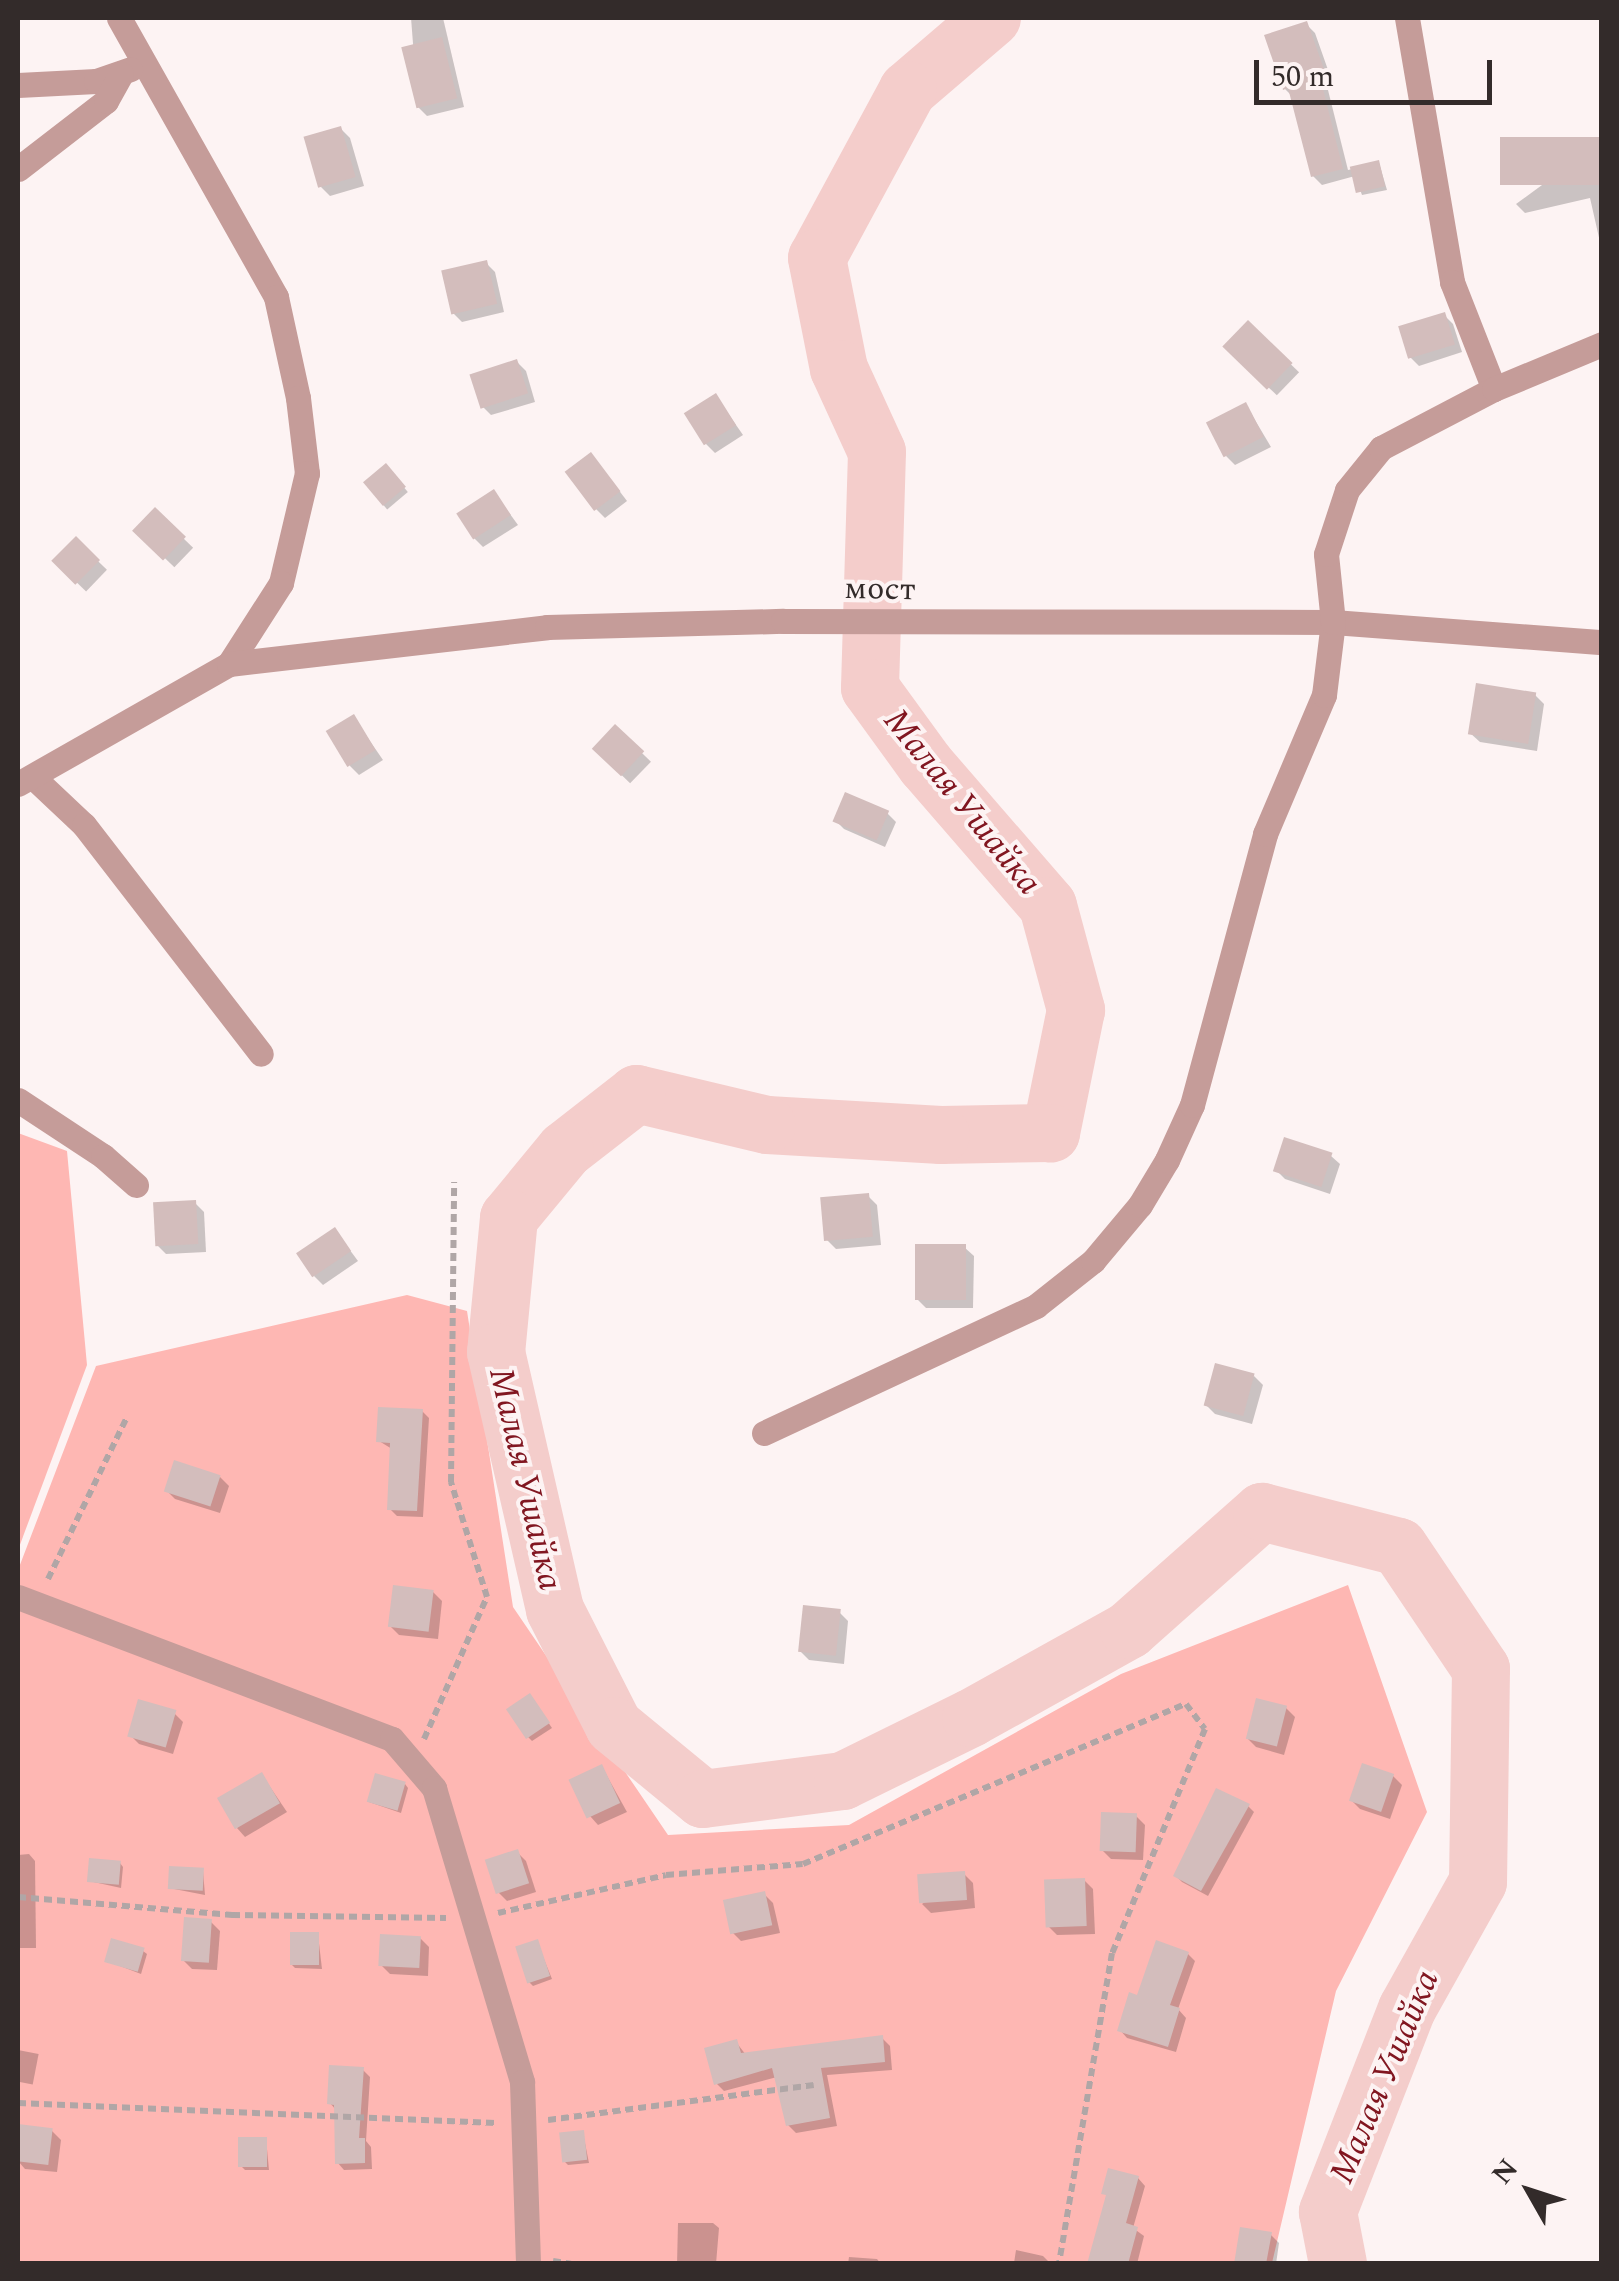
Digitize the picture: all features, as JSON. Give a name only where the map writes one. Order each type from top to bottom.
[{"type":"street","points":[[119,18],[132,67],[276,297],[298,398],[307,474],[281,583],[230,664],[25,781],[84,824],[261,1054]]},
{"type":"street","points":[[1407,18],[1452,282],[1494,388]]},
{"type":"street","points":[[18,85],[96,81],[132,67]]},
{"type":"street","points":[[18,170],[106,102],[132,67]]},
{"type":"street","points":[[764,1434],[1036,1306],[1093,1260],[1140,1205],[1168,1160],[1192,1105],[1265,834],[1324,695],[1333,622],[1326,554],[1335,519],[1360,469],[1381,448],[1494,388],[1602,344]]},
{"type":"street","name":"мост","points":[[230,664],[547,627],[783,621],[1333,622],[1602,642]]},
{"type":"street","points":[[18,1100],[104,1156],[136,1185]]},
{"type":"street","points":[[26,1599],[392,1739],[434,1788],[522,2082],[528,2264]]},
{"type":"path","points":[[411,1761],[487,1596],[451,1482],[454,1182]]},
{"type":"path","points":[[26,1599],[127,1417]]},
{"type":"path","points":[[18,1897],[232,1915],[473,1918],[666,1875],[802,1864],[1186,1704],[1205,1729],[1112,1952],[1059,2264]]},
{"type":"path","points":[[18,2103],[524,2124],[814,2085]]},
{"type":"shaded area","points":[[18,1133],[67,1151],[87,1365],[18,1550]]},
{"type":"shaded area","points":[[407,1295],[467,1311],[513,1607],[668,1835],[849,1825],[1121,1674],[1348,1585],[1427,1812],[1336,1991],[1272,2263],[18,2264],[18,1570],[96,1366]]},
{"type":"building","points":[[1307,21],[1326,75],[1320,77],[1343,169],[1311,177],[1288,88],[1283,90],[1264,35]]},
{"type":"building","points":[[442,37],[457,98],[416,108],[401,47]]},
{"type":"building","points":[[341,126],[356,177],[318,188],[304,137]]},
{"type":"building","points":[[1500,137],[1602,137],[1602,185],[1500,185]]},
{"type":"building","points":[[1379,160],[1385,186],[1356,193],[1350,167]]},
{"type":"building","points":[[487,260],[497,304],[451,314],[441,271]]},
{"type":"building","points":[[1445,312],[1455,345],[1408,359],[1398,326]]},
{"type":"building","points":[[1248,320],[1293,363],[1267,390],[1222,347]]},
{"type":"building","points":[[517,359],[528,393],[481,409],[469,374]]},
{"type":"building","points":[[716,393],[736,425],[704,445],[684,413]]},
{"type":"building","points":[[1246,402],[1264,437],[1224,457],[1206,422]]},
{"type":"building","points":[[591,452],[620,491],[594,511],[565,472]]},
{"type":"building","points":[[386,463],[406,487],[383,506],[363,482]]},
{"type":"building","points":[[494,489],[511,515],[473,540],[456,514]]},
{"type":"building","points":[[155,507],[186,537],[163,561],[132,531]]},
{"type":"building","points":[[76,536],[100,560],[75,585],[51,561]]},
{"type":"building","points":[[1476,683],[1536,693],[1528,744],[1468,734]]},
{"type":"building","points":[[354,714],[376,750],[347,767],[326,731]]},
{"type":"building","points":[[615,724],[644,751],[621,776],[592,749]]},
{"type":"building","points":[[845,792],[889,811],[877,840],[832,821]]},
{"type":"building","points":[[1284,1137],[1333,1153],[1321,1187],[1273,1171]]},
{"type":"building","points":[[869,1193],[873,1237],[824,1241],[820,1197]]},
{"type":"building","points":[[196,1200],[198,1244],[155,1246],[153,1202]]},
{"type":"building","points":[[335,1227],[351,1251],[312,1277],[296,1253]]},
{"type":"building","points":[[915,1244],[966,1244],[966,1300],[915,1300]]},
{"type":"building","points":[[1215,1363],[1255,1374],[1243,1416],[1204,1406]]},
{"type":"building","points":[[378,1407],[423,1409],[417,1511],[387,1510],[390,1443],[376,1442]]},
{"type":"building","points":[[174,1460],[221,1475],[210,1507],[164,1491]]},
{"type":"building","points":[[393,1585],[434,1590],[429,1632],[388,1627]]},
{"type":"building","points":[[803,1605],[841,1609],[836,1656],[798,1652]]},
{"type":"building","points":[[530,1693],[550,1723],[526,1739],[506,1709]]},
{"type":"building","points":[[1256,1698],[1287,1706],[1277,1746],[1246,1739]]},
{"type":"building","points":[[138,1699],[176,1710],[166,1748],[127,1736]]},
{"type":"building","points":[[1362,1763],[1394,1774],[1381,1812],[1349,1801]]},
{"type":"building","points":[[602,1764],[620,1803],[587,1819],[568,1780]]},
{"type":"building","points":[[262,1772],[280,1803],[235,1829],[217,1798]]},
{"type":"building","points":[[375,1773],[406,1782],[397,1811],[367,1802]]},
{"type":"building","points":[[1216,1788],[1250,1804],[1201,1891],[1173,1876]]},
{"type":"building","points":[[1101,1812],[1137,1813],[1136,1852],[1100,1851]]},
{"type":"building","points":[[518,1849],[529,1883],[496,1894],[485,1860]]},
{"type":"building","points":[[89,1858],[121,1861],[119,1885],[87,1882]]},
{"type":"building","points":[[169,1866],[204,1868],[203,1891],[168,1889]]},
{"type":"building","points":[[965,1871],[967,1900],[919,1903],[917,1874]]},
{"type":"building","points":[[1085,1878],[1087,1926],[1046,1927],[1044,1879]]},
{"type":"building","points":[[765,1891],[772,1925],[730,1934],[723,1900]]},
{"type":"building","points":[[184,1917],[212,1919],[209,1963],[181,1961]]},
{"type":"building","points":[[290,1932],[319,1932],[319,1965],[290,1965]]},
{"type":"building","points":[[380,1934],[421,1936],[419,1968],[378,1966]]},
{"type":"building","points":[[111,1938],[145,1948],[138,1972],[104,1962]]},
{"type":"building","points":[[538,1939],[550,1976],[527,1984],[515,1946]]},
{"type":"building","points":[[1156,1940],[1189,1952],[1170,2005],[1180,2008],[1168,2047],[1117,2031],[1129,1992],[1137,1995]]},
{"type":"building","points":[[883,2035],[885,2062],[821,2068],[830,2118],[786,2126],[772,2068],[714,2085],[704,2048],[737,2039],[741,2053]]},
{"type":"building","points":[[329,2065],[364,2067],[359,2138],[365,2138],[365,2163],[335,2164],[334,2105],[327,2104]]},
{"type":"building","points":[[18,2124],[53,2128],[48,2165],[18,2161]]},
{"type":"building","points":[[584,2130],[587,2160],[562,2162],[559,2133]]},
{"type":"building","points":[[238,2137],[267,2137],[267,2167],[238,2167]]},
{"type":"building","points":[[1108,2168],[1139,2176],[1126,2223],[1138,2227],[1128,2264],[1087,2264],[1106,2195],[1101,2194]]},
{"type":"building","points":[[1240,2227],[1272,2232],[1266,2264],[1234,2264]]},
{"type":"waterway","name":"Малая Ушайка","points":[[992,18],[908,90],[817,258],[839,369],[877,452],[870,688],[926,765],[1048,906],[1076,1010],[1051,1133],[941,1135],[767,1125],[637,1094],[565,1150],[509,1218],[496,1352],[555,1610],[614,1726],[703,1799],[843,1781],[971,1718],[1129,1630],[1262,1512],[1399,1547],[1481,1669],[1478,1882],[1407,2009],[1328,2212],[1338,2264]]}]
